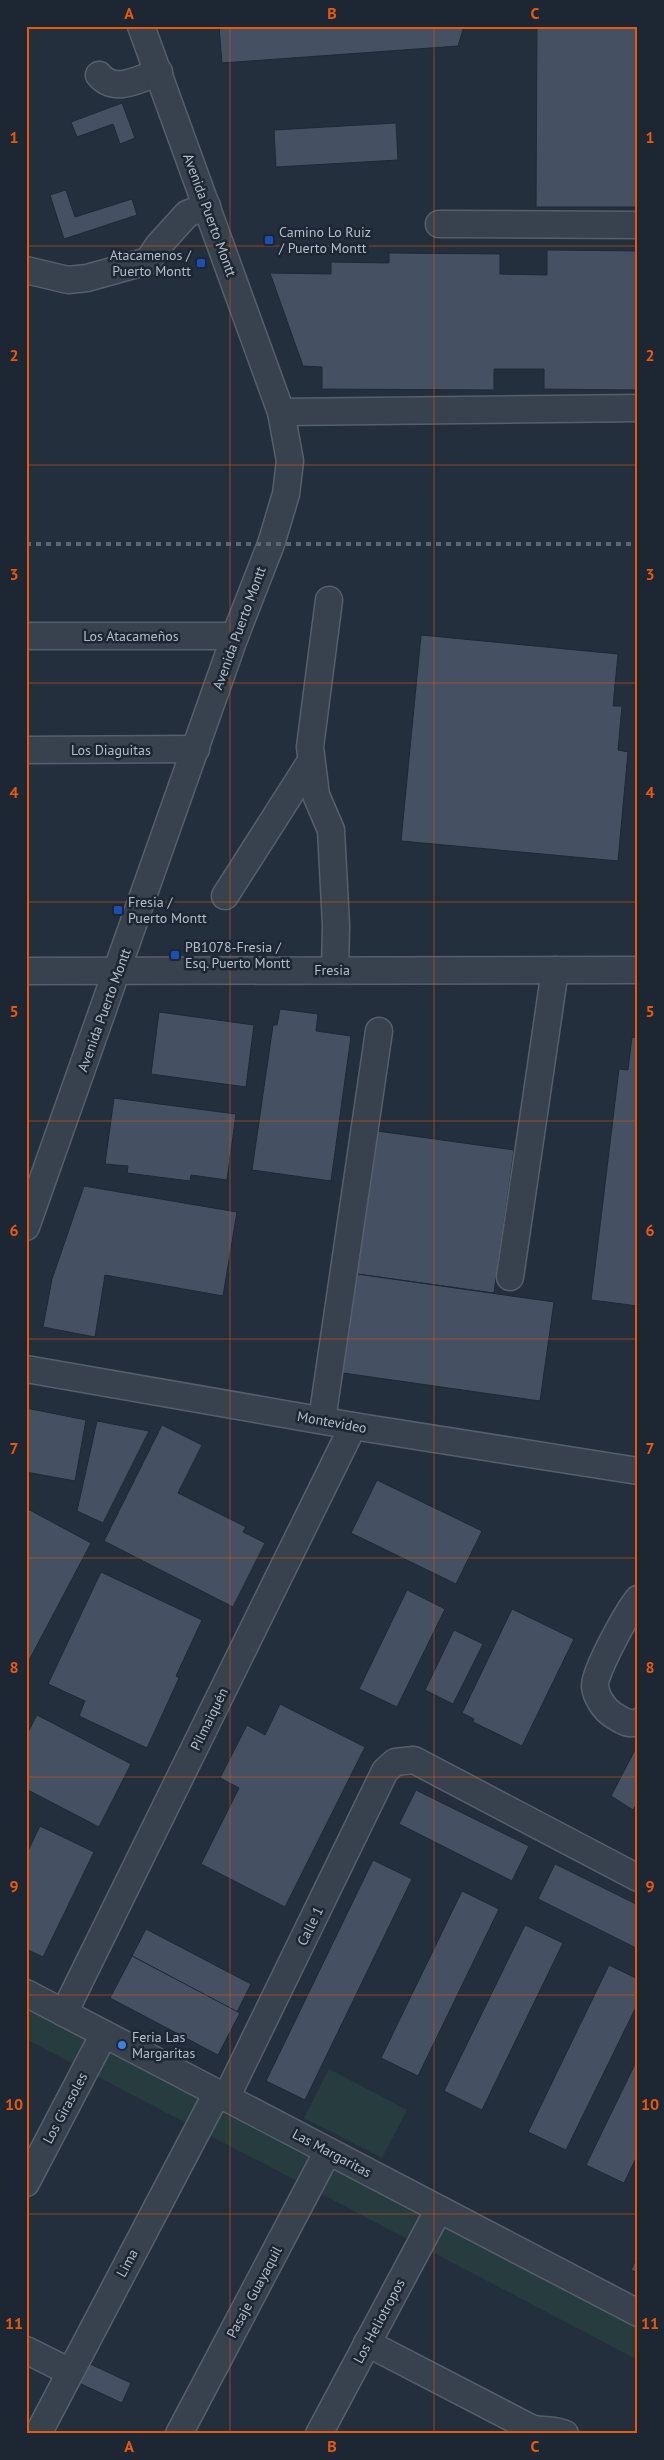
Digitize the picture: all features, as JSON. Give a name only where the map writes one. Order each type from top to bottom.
[{"type":"street","name":"Avenida Puerto Montt","points":[[26,1227],[235,636],[271,544],[286,494],[290,461],[280,412],[141,26]]},
{"type":"street","points":[[99,75],[104,82],[117,86],[159,72]]},
{"type":"street","points":[[26,270],[68,280],[87,278],[148,261],[158,246],[187,214],[207,206]]},
{"type":"street","points":[[439,224],[638,225]]},
{"type":"street","points":[[280,412],[638,408]]},
{"type":"street","points":[[329,600],[310,747],[316,795],[331,830],[336,925],[335,970]]},
{"type":"street","name":"Los Atacameños","points":[[26,636],[235,636]]},
{"type":"street","name":"Los Diaguitas","points":[[26,750],[196,749]]},
{"type":"street","points":[[225,896],[311,760]]},
{"type":"street","points":[[510,1277],[555,970]]},
{"type":"street","name":"Fresia","points":[[26,971],[638,970]]},
{"type":"street","points":[[322,1420],[378,1031]]},
{"type":"street","name":"Montevideo","points":[[26,1369],[353,1426],[638,1471]]},
{"type":"street","name":"Pilmaiquén","points":[[64,2013],[353,1426]]},
{"type":"street","points":[[638,1599],[622,1625],[598,1674],[595,1686],[600,1702],[608,1712],[626,1723],[638,1722]]},
{"type":"street","name":"Calle 1","points":[[222,2095],[385,1771],[395,1762],[401,1760],[420,1763],[638,1878]]},
{"type":"street","name":"Las Margaritas","points":[[26,1993],[638,2313]]},
{"type":"street","name":"Los Girasoles","points":[[26,2183],[104,2034]]},
{"type":"street","name":"Lima","points":[[38,2434],[222,2095]]},
{"type":"street","name":"Pasaje Guayaquil","points":[[179,2434],[328,2151]]},
{"type":"street","name":"Los Heliotropos","points":[[319,2434],[439,2209]]},
{"type":"street","points":[[367,2343],[531,2428],[557,2430],[565,2434]]},
{"type":"street","points":[[26,2350],[70,2372]]},
{"type":"green space","points":[[26,2006],[638,2323],[638,2360],[26,2039]]},
{"type":"green space","points":[[329,2069],[407,2110],[382,2158],[304,2118]]},
{"type":"building","points":[[219,26],[464,26],[458,46],[222,63]]},
{"type":"building","points":[[537,26],[638,26],[638,207],[536,207]]},
{"type":"building","points":[[122,103],[135,138],[120,144],[113,124],[77,137],[71,122]]},
{"type":"building","points":[[396,123],[398,160],[276,167],[274,130]]},
{"type":"building","points":[[66,190],[75,217],[132,199],[137,215],[64,239],[50,195]]},
{"type":"building","points":[[547,250],[638,251],[638,390],[544,389],[544,369],[494,369],[494,390],[322,389],[322,367],[303,366],[270,273],[331,274],[331,262],[389,263],[389,253],[500,254],[500,274],[547,275]]},
{"type":"building","points":[[421,635],[618,654],[613,706],[622,706],[618,750],[628,752],[618,861],[401,841]]},
{"type":"building","points":[[280,1009],[318,1014],[316,1031],[351,1036],[331,1181],[252,1170],[273,1025],[277,1025]]},
{"type":"building","points":[[159,1012],[254,1025],[246,1087],[151,1074]]},
{"type":"building","points":[[632,1037],[638,1038],[638,1306],[591,1300],[619,1069],[628,1070]]},
{"type":"building","points":[[114,1098],[236,1114],[227,1180],[191,1175],[190,1181],[127,1173],[128,1166],[105,1164]]},
{"type":"building","points":[[370,1130],[514,1150],[494,1293],[350,1273]]},
{"type":"building","points":[[84,1186],[237,1212],[223,1296],[105,1275],[95,1337],[43,1327],[52,1279]]},
{"type":"building","points":[[350,1273],[554,1302],[540,1401],[336,1372]]},
{"type":"building","points":[[26,1408],[86,1420],[75,1481],[26,1472]]},
{"type":"building","points":[[97,1421],[149,1431],[103,1523],[77,1511]]},
{"type":"building","points":[[162,1425],[202,1445],[178,1493],[246,1527],[243,1532],[265,1543],[233,1607],[104,1541]]},
{"type":"building","points":[[377,1480],[482,1531],[456,1584],[351,1533]]},
{"type":"building","points":[[26,1508],[91,1543],[26,1666]]},
{"type":"building","points":[[101,1572],[202,1620],[176,1676],[179,1678],[147,1748],[79,1716],[85,1701],[48,1684]]},
{"type":"building","points":[[407,1590],[445,1609],[397,1707],[359,1689]]},
{"type":"building","points":[[512,1609],[574,1639],[522,1746],[473,1722],[474,1719],[462,1713]]},
{"type":"building","points":[[454,1630],[483,1644],[453,1704],[425,1690]]},
{"type":"building","points":[[280,1704],[365,1747],[285,1907],[201,1864],[239,1788],[220,1778],[247,1725],[265,1735]]},
{"type":"building","points":[[37,1715],[131,1764],[99,1827],[26,1789],[26,1736]]},
{"type":"building","points":[[638,1744],[638,1802],[633,1810],[611,1796]]},
{"type":"building","points":[[416,1790],[529,1846],[512,1881],[399,1824]]},
{"type":"building","points":[[40,1826],[94,1852],[43,1957],[26,1949],[26,1855]]},
{"type":"building","points":[[373,1860],[412,1879],[305,2100],[266,2081]]},
{"type":"building","points":[[555,1864],[638,1905],[638,1949],[538,1899]]},
{"type":"building","points":[[462,1891],[499,1909],[418,2076],[381,2058]]},
{"type":"building","points":[[525,1925],[563,1943],[482,2110],[444,2091]]},
{"type":"building","points":[[146,1929],[251,1984],[237,2012],[132,1956]]},
{"type":"building","points":[[132,1956],[240,2013],[218,2055],[110,1998]]},
{"type":"building","points":[[609,1965],[638,1979],[638,2003],[566,2150],[528,2132]]},
{"type":"building","points":[[638,2058],[638,2154],[624,2183],[586,2165]]},
{"type":"building","points":[[638,2255],[638,2273],[631,2270]]},
{"type":"building","points":[[88,2363],[131,2383],[122,2403],[79,2383]]},
{"type":"railway","points":[[26,544],[638,544]]},
{"type":"place","name":"Camino Lo Ruiz / Puerto Montt","points":[[269,240]]},
{"type":"place","name":"Atacamenos / Puerto Montt","points":[[201,263]]},
{"type":"place","name":"Fresia / Puerto Montt","points":[[118,910]]},
{"type":"place","name":"PB1078-Fresia / Esq. Puerto Montt","points":[[175,955]]},
{"type":"place","name":"Feria Las Margaritas","points":[[122,2045]]}]
